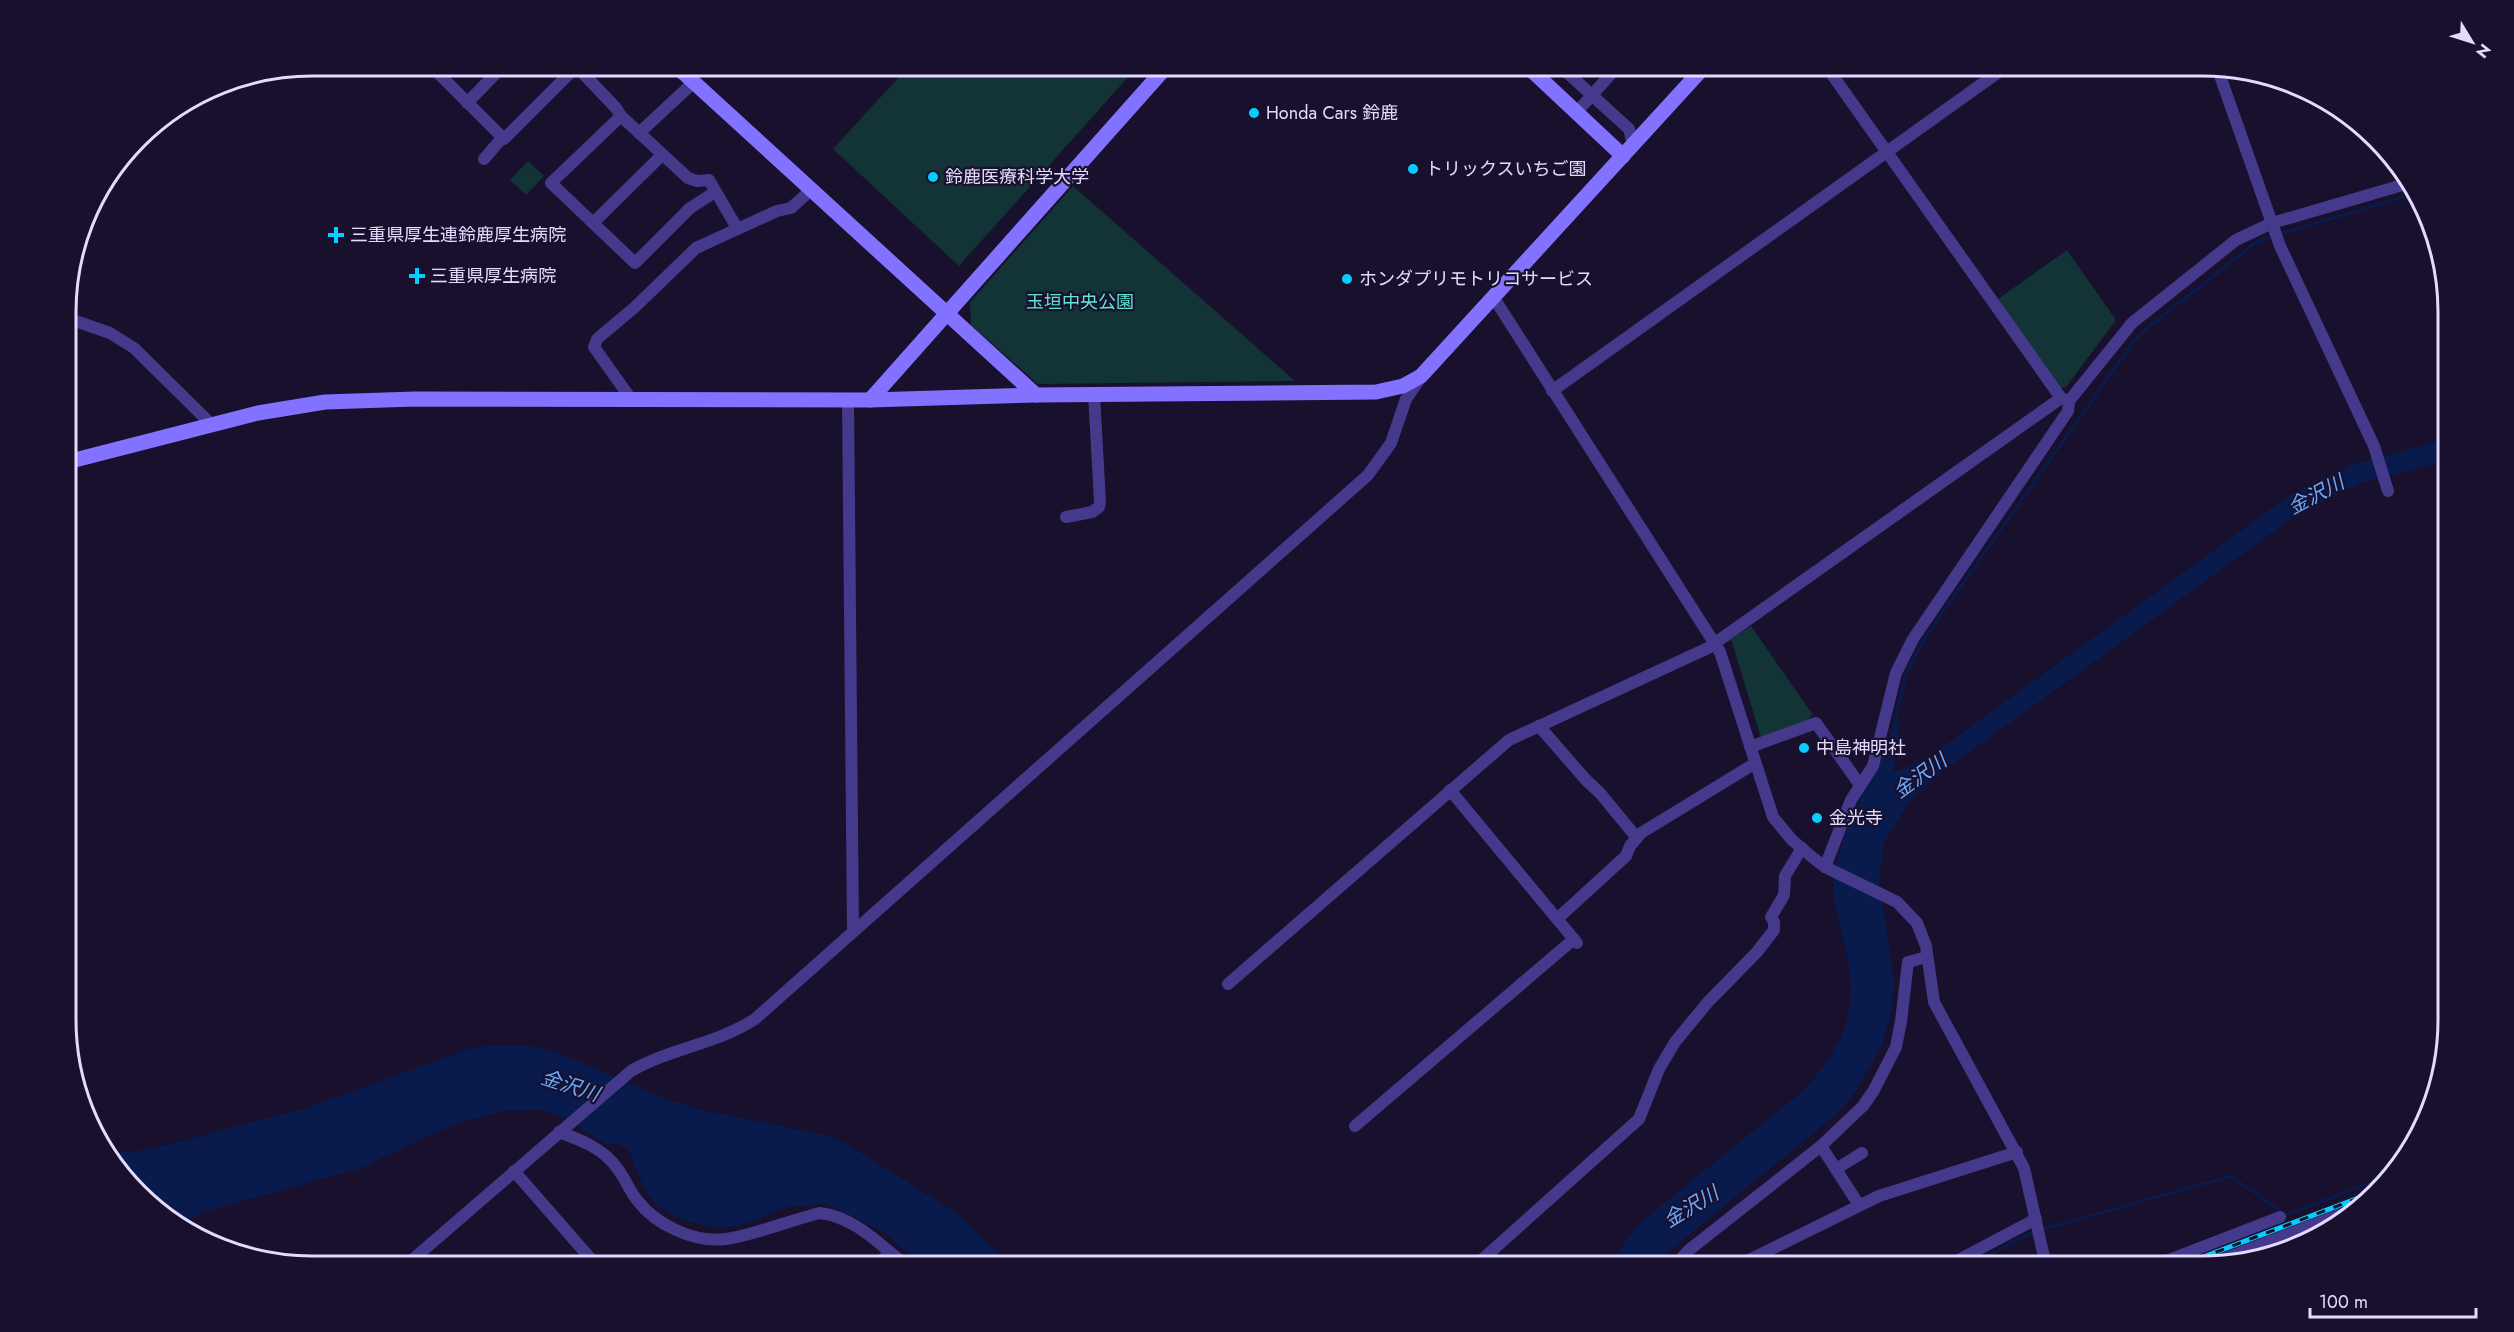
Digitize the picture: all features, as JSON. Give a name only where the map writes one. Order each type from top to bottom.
[{"type":"street","points":[[440,76],[502,138]]},
{"type":"street","points":[[467,103],[493,76]]},
{"type":"street","points":[[484,159],[502,138],[504,139],[566,76]]},
{"type":"street","points":[[586,76],[621,116],[688,178],[697,181],[709,180],[737,228]]},
{"type":"street","points":[[687,76],[1036,395]]},
{"type":"street","points":[[870,400],[1158,76]]},
{"type":"street","points":[[1539,76],[1576,113],[1628,151]]},
{"type":"street","points":[[1571,76],[1629,129],[1628,151]]},
{"type":"street","points":[[1576,113],[1609,76]]},
{"type":"street","points":[[416,1256],[631,1071],[657,1056],[726,1035],[755,1019],[1368,475],[1391,442],[1406,399],[1421,376],[1696,76]]},
{"type":"street","points":[[1825,867],[1844,814],[1870,772],[1878,754],[1896,673],[1913,639],[2068,411],[2065,399],[1833,76]]},
{"type":"street","points":[[1552,391],[1993,76]]},
{"type":"street","points":[[2221,77],[2280,246],[2376,450],[2388,491]]},
{"type":"street","points":[[639,133],[694,82]]},
{"type":"street","points":[[621,116],[551,183],[635,263],[690,208],[716,192]]},
{"type":"street","points":[[593,223],[662,155]]},
{"type":"street","points":[[1228,984],[1509,740],[1708,648],[2065,399],[2144,311],[2236,240],[2272,223],[2401,186]]},
{"type":"street","points":[[631,399],[594,347],[597,339],[635,307],[696,248],[777,211],[791,208],[811,190]]},
{"type":"street","points":[[1494,298],[1720,652],[1754,764],[1773,817],[1802,848],[1825,867],[1897,902],[1917,923],[1927,957],[1934,1002],[2024,1168],[2044,1256]]},
{"type":"street","points":[[76,321],[110,333],[134,348],[211,424]]},
{"type":"street","points":[[76,460],[258,413],[325,402],[415,399],[870,400],[1094,394],[1376,392],[1403,386],[1421,376]]},
{"type":"street","points":[[1066,517],[1097,509],[1100,502],[1100,458],[1094,394]]},
{"type":"street","points":[[848,399],[853,931]]},
{"type":"street","points":[[1750,747],[1816,723],[1860,785]]},
{"type":"street","points":[[1539,726],[1637,838]]},
{"type":"street","points":[[1557,919],[1626,855],[1637,838],[1651,825],[1754,764]]},
{"type":"street","points":[[1355,1126],[1576,941],[1450,790]]},
{"type":"street","points":[[1486,1256],[1639,1119],[1659,1069],[1675,1042],[1708,1002],[1757,952],[1774,930],[1771,917],[1784,895],[1785,876],[1802,848]]},
{"type":"street","points":[[1683,1256],[1821,1146],[1863,1106],[1896,1047],[1908,962],[1927,957]]},
{"type":"street","points":[[562,1130],[602,1152],[618,1169],[638,1201],[664,1224],[679,1231],[704,1238],[724,1239],[820,1213],[864,1230],[895,1256]]},
{"type":"street","points":[[1821,1146],[1859,1204]]},
{"type":"street","points":[[1757,1256],[1879,1196],[2017,1152]]},
{"type":"street","points":[[1836,1169],[1862,1153]]},
{"type":"street","points":[[514,1171],[588,1256]]},
{"type":"street","points":[[2179,1256],[2280,1217]]},
{"type":"street","points":[[1970,1256],[2039,1226]]},
{"type":"street","points":[[887,1256],[891,1253]]},
{"type":"green space","points":[[900,76],[1129,76],[959,266],[833,149]]},
{"type":"green space","points":[[528,161],[544,176],[526,195],[510,180]]},
{"type":"green space","name":"玉垣中央公園","points":[[1073,186],[1295,381],[1038,384],[971,325],[970,302]]},
{"type":"green space","points":[[2067,250],[2116,320],[2066,387],[2059,388],[1998,299]]},
{"type":"green space","points":[[1751,626],[1813,715],[1802,724],[1762,741],[1731,639]]},
{"type":"water","points":[[1899,719],[1893,769],[1896,772],[1972,738],[1937,777],[1911,798],[1884,843],[1879,880],[1894,980],[1891,1014],[1884,1039],[1871,1065],[1855,1093],[1838,1113],[1663,1256],[1616,1256],[1641,1222],[1805,1089],[1831,1055],[1846,1022],[1851,986],[1849,965],[1835,900],[1834,875],[1845,834]]},
{"type":"water","points":[[530,1046],[558,1053],[667,1099],[698,1109],[829,1136],[845,1143],[960,1215],[1002,1256],[911,1256],[884,1232],[827,1204],[786,1207],[743,1225],[720,1228],[687,1221],[656,1206],[644,1189],[629,1150],[616,1143],[606,1144],[564,1118],[543,1110],[502,1111],[457,1124],[362,1168],[211,1210],[187,1220],[157,1197],[117,1152],[139,1151],[170,1144],[309,1107],[474,1047]]},
{"type":"waterway","points":[[2280,234],[2407,196]]},
{"type":"waterway","points":[[1890,743],[1906,674],[1926,636],[2133,342],[2254,244],[2274,236]]},
{"type":"waterway","name":"金沢川","points":[[1950,754],[2296,503],[2356,474],[2438,452]]},
{"type":"waterway","points":[[2040,1230],[2231,1176],[2286,1215],[2372,1182]]},
{"type":"waterway","points":[[1987,1256],[2034,1232]]},
{"type":"railway","points":[[2207,1256],[2353,1200]]},
{"type":"place","name":"Honda Cars 鈴鹿","points":[[1254,113]]},
{"type":"place","name":"トリックスいちご園","points":[[1413,169]]},
{"type":"place","name":"鈴鹿医療科学大学","points":[[933,177]]},
{"type":"place","name":"三重県厚生連鈴鹿厚生病院","points":[[336,235]]},
{"type":"place","name":"三重県厚生病院","points":[[417,276]]},
{"type":"place","name":"ホンダプリモトリコサービス","points":[[1347,279]]},
{"type":"place","name":"中島神明社","points":[[1804,748]]},
{"type":"place","name":"金光寺","points":[[1817,818]]}]
